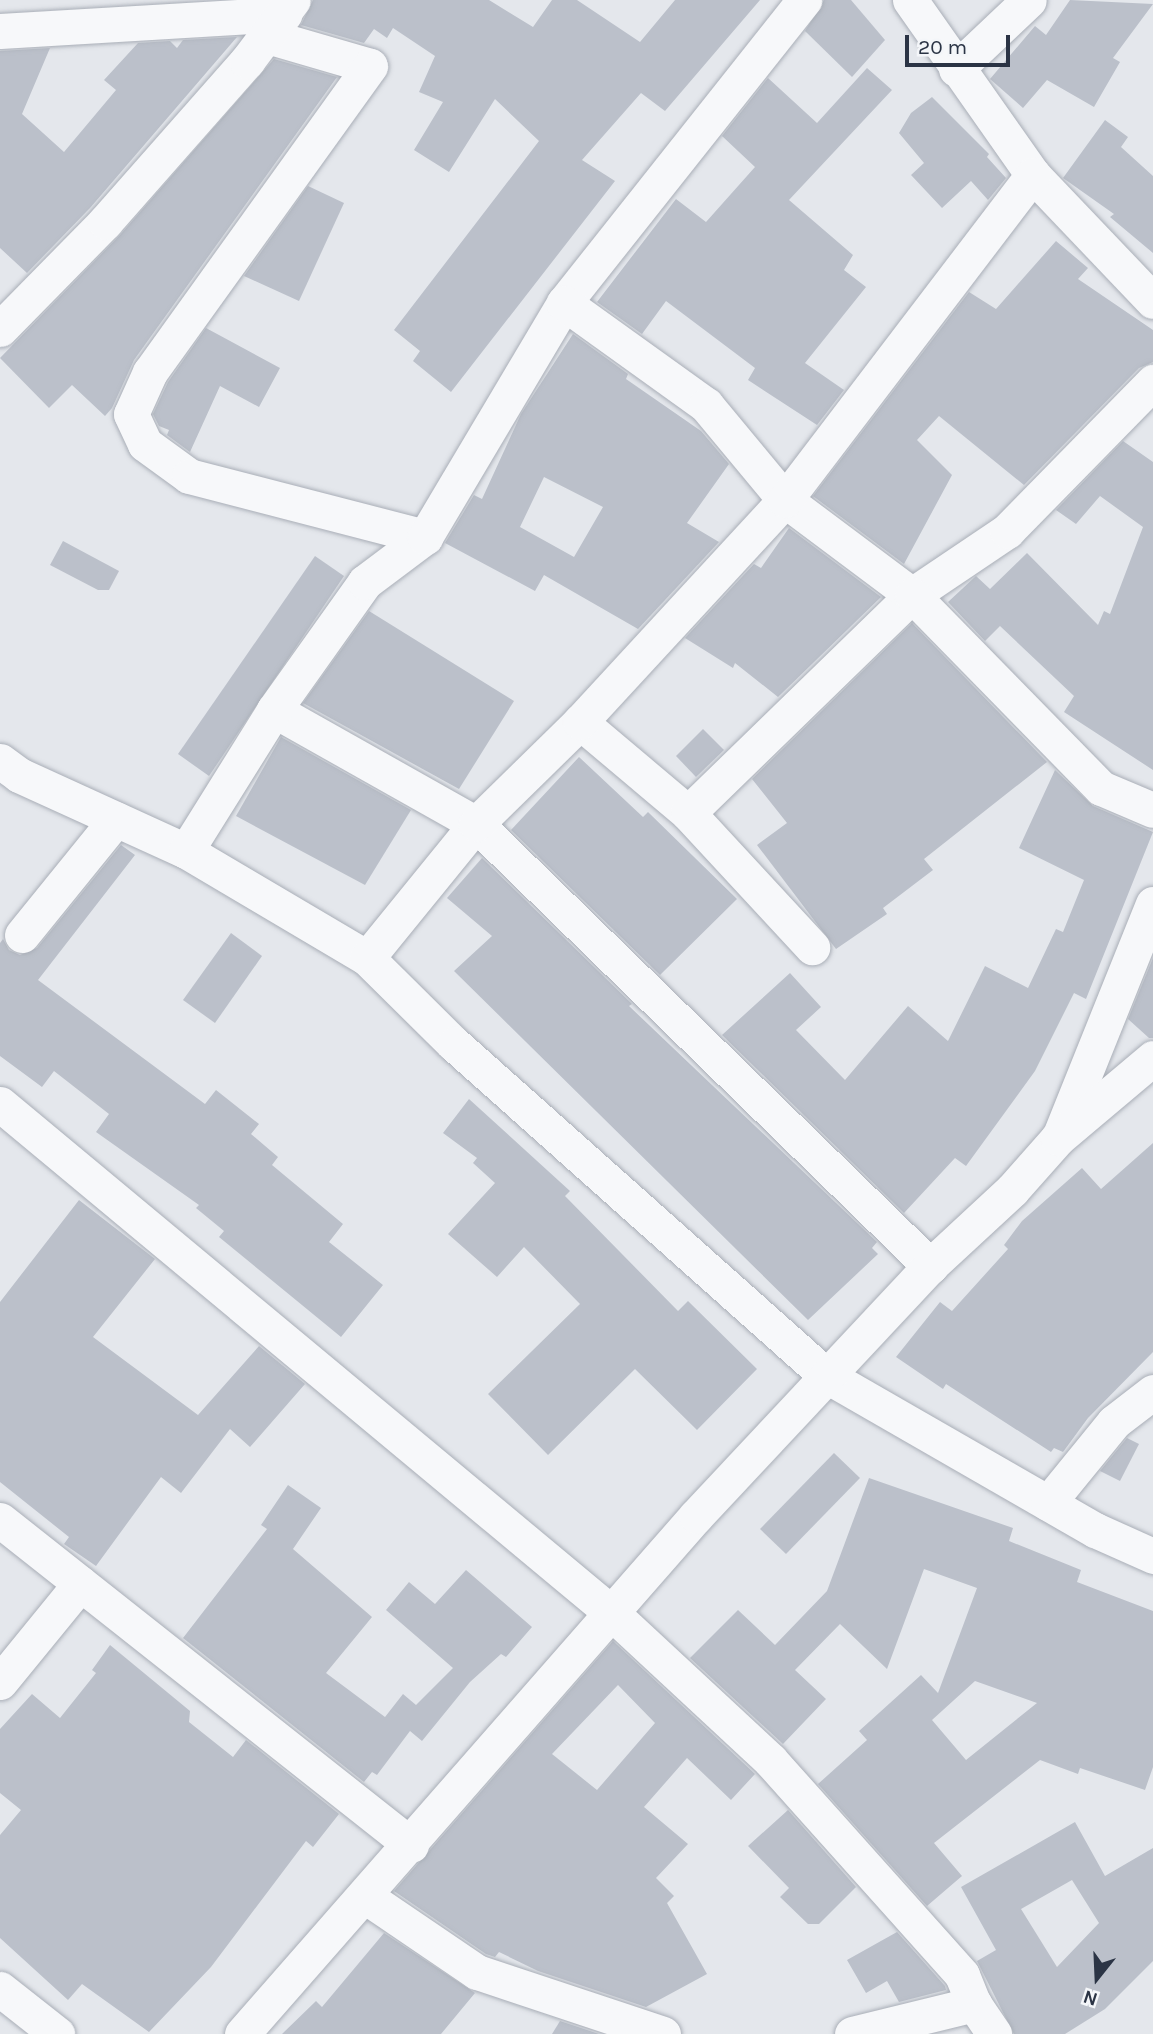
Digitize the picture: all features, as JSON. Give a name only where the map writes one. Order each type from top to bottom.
[{"type":"street","points":[[186,851],[274,710],[365,582],[425,537],[565,303],[804,0]]},
{"type":"street","points":[[910,0],[1033,175],[1153,300]]},
{"type":"street","points":[[956,69],[1029,0]]},
{"type":"street","points":[[0,30],[281,17],[370,66],[150,372],[131,414],[145,444],[189,476],[425,537]]},
{"type":"street","points":[[3,314],[105,222],[281,17]]},
{"type":"street","points":[[367,958],[476,824],[580,722],[785,500],[1033,175]]},
{"type":"street","points":[[565,303],[706,405],[785,500],[912,595],[1101,788],[1153,810]]},
{"type":"street","points":[[688,813],[912,595],[1007,531],[1153,382]]},
{"type":"street","points":[[274,710],[476,824],[930,1266]]},
{"type":"street","points":[[580,722],[688,813],[812,947]]},
{"type":"street","points":[[0,761],[19,775],[186,851],[367,958],[454,1044],[827,1376],[1048,1503],[1153,1556]]},
{"type":"street","points":[[22,935],[116,819]]},
{"type":"street","points":[[1058,1138],[1153,904]]},
{"type":"street","points":[[242,2034],[614,1615],[696,1516],[930,1266],[1012,1190],[1058,1138],[1153,1059]]},
{"type":"street","points":[[0,1104],[614,1615],[770,1760],[962,1975],[974,2004],[994,2034]]},
{"type":"street","points":[[1048,1503],[1114,1422],[1153,1392]]},
{"type":"street","points":[[0,1520],[411,1844]]},
{"type":"street","points":[[0,1682],[80,1584]]},
{"type":"street","points":[[365,1896],[477,1972],[663,2034]]},
{"type":"street","points":[[0,1989],[57,2034]]},
{"type":"street","points":[[852,2034],[974,2004]]},
{"type":"building","points":[[313,0],[489,0],[533,27],[552,0],[577,0],[640,42],[675,0],[760,0],[665,111],[641,93],[582,160],[615,181],[451,392],[413,361],[420,351],[394,330],[539,141],[495,99],[449,172],[414,150],[443,102],[419,92],[435,56],[393,28],[387,38],[374,29],[364,43],[301,25]]},
{"type":"building","points":[[824,0],[851,0],[885,40],[852,77],[805,31]]},
{"type":"building","points":[[1070,0],[1153,4],[1113,58],[1120,62],[1094,107],[1047,80],[1023,108],[990,79],[1035,26],[1046,35]]},
{"type":"building","points":[[237,37],[90,208],[27,273],[0,248],[0,51],[50,48],[22,114],[64,152],[116,90],[104,80],[138,43],[170,41],[177,48],[183,40]]},
{"type":"building","points":[[274,59],[337,77],[134,360],[112,408],[105,416],[72,385],[49,408],[0,358],[120,235]]},
{"type":"building","points":[[867,68],[892,90],[789,200],[853,255],[844,270],[866,287],[805,363],[844,390],[817,425],[748,380],[755,368],[666,301],[642,334],[597,302],[676,199],[706,222],[755,167],[722,136],[768,78],[817,123]]},
{"type":"building","points":[[932,97],[989,154],[987,157],[1006,178],[988,200],[971,181],[942,208],[911,175],[924,163],[899,133],[911,113]]},
{"type":"building","points":[[1105,120],[1128,137],[1121,147],[1153,176],[1153,253],[1110,217],[1114,214],[1063,178]]},
{"type":"building","points":[[308,186],[344,203],[299,301],[244,276]]},
{"type":"building","points":[[1056,241],[1088,268],[1078,279],[1153,330],[1153,362],[1139,368],[1024,485],[939,416],[917,440],[952,475],[904,564],[813,496],[969,292],[996,309]]},
{"type":"building","points":[[206,328],[280,368],[259,407],[220,386],[190,452],[167,435],[169,430],[159,426],[153,414],[168,382]]},
{"type":"building","points":[[573,334],[628,374],[626,379],[701,431],[729,464],[687,523],[719,542],[638,629],[544,575],[535,591],[445,543],[474,495],[482,499],[521,414]],"holes":[[[544,477],[603,507],[574,557],[520,527]]]},
{"type":"building","points":[[1123,441],[1153,462],[1153,770],[1064,712],[1074,696],[1000,626],[985,641],[948,602],[976,576],[990,589],[1027,553],[1098,625],[1104,611],[1110,614],[1143,527],[1100,496],[1076,524],[1056,510]]},
{"type":"building","points":[[789,528],[881,597],[778,697],[735,663],[733,668],[685,638],[754,564],[761,568]]},
{"type":"building","points":[[63,541],[119,571],[109,590],[98,590],[50,565]]},
{"type":"building","points":[[315,556],[344,576],[209,776],[178,754]]},
{"type":"building","points":[[369,611],[514,701],[459,789],[303,703]]},
{"type":"building","points":[[912,623],[1047,762],[924,859],[933,870],[883,908],[887,914],[836,949],[757,845],[787,823],[752,779]]},
{"type":"building","points":[[703,729],[724,750],[696,777],[676,756]]},
{"type":"building","points":[[281,737],[411,810],[365,885],[236,816]]},
{"type":"building","points":[[579,757],[643,817],[648,812],[737,899],[660,975],[511,830]]},
{"type":"building","points":[[1055,770],[1093,806],[1153,832],[1086,999],[1074,993],[1035,1071],[966,1166],[955,1158],[904,1213],[722,1035],[790,973],[821,1007],[796,1030],[845,1080],[908,1006],[948,1041],[985,966],[1028,988],[1056,929],[1063,932],[1084,880],[1019,848]]},
{"type":"building","points":[[121,845],[135,855],[38,980],[205,1104],[216,1090],[259,1124],[251,1134],[278,1157],[272,1165],[343,1224],[329,1242],[383,1285],[341,1337],[219,1237],[224,1231],[196,1208],[199,1205],[96,1132],[109,1114],[54,1071],[42,1087],[0,1056],[0,943],[3,939],[9,950],[20,955],[37,948]]},
{"type":"building","points":[[482,858],[632,1004],[629,1006],[877,1242],[872,1248],[878,1254],[808,1320],[454,971],[492,936],[447,898]]},
{"type":"building","points":[[231,933],[262,956],[215,1023],[183,1000]]},
{"type":"building","points":[[1153,958],[1153,1038],[1149,1038],[1128,1019]]},
{"type":"building","points":[[469,1099],[570,1191],[565,1196],[678,1311],[688,1301],[757,1369],[697,1430],[635,1369],[548,1455],[488,1394],[580,1304],[524,1247],[497,1277],[448,1234],[495,1183],[473,1163],[477,1158],[443,1133]]},
{"type":"building","points":[[1153,1143],[1153,1352],[1088,1418],[1063,1452],[1054,1448],[1051,1452],[946,1384],[943,1389],[896,1357],[940,1302],[952,1311],[1008,1249],[1004,1245],[1022,1221],[1082,1168],[1101,1189]]},
{"type":"building","points":[[79,1200],[155,1259],[93,1337],[198,1415],[259,1346],[305,1384],[250,1447],[230,1429],[181,1493],[161,1477],[96,1566],[64,1544],[69,1537],[0,1482],[0,1302]]},
{"type":"building","points":[[1127,1438],[1139,1444],[1120,1481],[1100,1471]]},
{"type":"building","points":[[834,1453],[860,1478],[786,1554],[760,1529]]},
{"type":"building","points":[[869,1478],[1013,1528],[1009,1541],[1081,1570],[1077,1582],[1153,1611],[1153,1767],[1145,1790],[1080,1768],[1078,1774],[1040,1760],[934,1843],[962,1876],[927,1906],[818,1784],[867,1740],[859,1731],[921,1675],[938,1693],[977,1588],[924,1569],[887,1669],[840,1624],[795,1670],[826,1699],[783,1744],[690,1658],[738,1610],[775,1645],[827,1591]],"holes":[[[975,1681],[1037,1703],[966,1760],[932,1720]]]},
{"type":"building","points":[[288,1485],[321,1508],[293,1549],[372,1617],[326,1673],[385,1717],[403,1694],[416,1705],[453,1668],[386,1610],[409,1582],[435,1604],[466,1570],[532,1627],[506,1657],[501,1654],[470,1682],[422,1741],[410,1731],[377,1775],[372,1772],[364,1782],[183,1638],[267,1529],[261,1525]]},
{"type":"building","points":[[613,1641],[755,1774],[731,1800],[687,1758],[644,1807],[688,1844],[656,1878],[674,1896],[667,1903],[707,1974],[646,2007],[538,1971],[499,1952],[495,1957],[486,1954],[394,1891]],"holes":[[[618,1685],[655,1723],[597,1790],[552,1754]]]},
{"type":"building","points":[[110,1645],[190,1711],[189,1722],[233,1757],[246,1740],[339,1814],[313,1847],[306,1841],[211,1967],[149,2032],[82,1984],[68,2000],[0,1938],[0,1835],[21,1810],[0,1793],[0,1729],[32,1694],[60,1718],[96,1673],[92,1670]]},
{"type":"building","points":[[788,1810],[856,1887],[819,1924],[808,1924],[780,1897],[789,1888],[748,1846]]},
{"type":"building","points":[[1075,1822],[1105,1876],[1153,1848],[1153,1961],[1105,2009],[1065,2034],[1014,2034],[977,1961],[996,1950],[961,1887]],"holes":[[[1072,1880],[1099,1923],[1057,1967],[1021,1909]]]},
{"type":"building","points":[[897,1932],[946,1990],[899,2002],[887,1981],[866,1993],[847,1960]]},
{"type":"building","points":[[384,1933],[475,1993],[441,2034],[282,2034],[316,2001],[322,2007]]},
{"type":"building","points":[[560,2021],[599,2034],[552,2034]]}]
